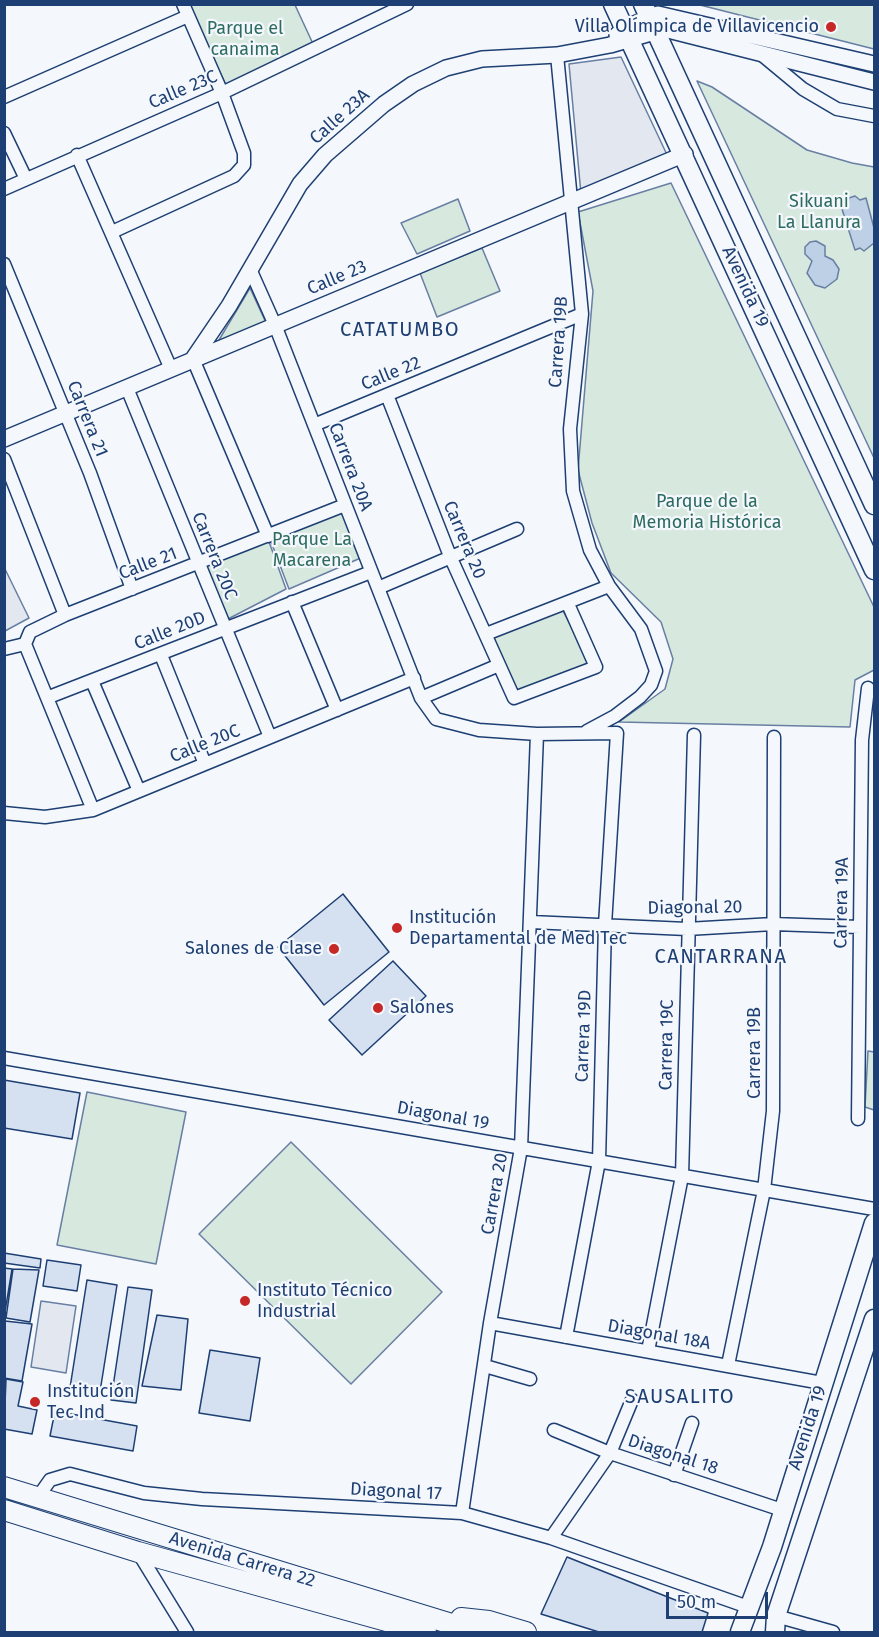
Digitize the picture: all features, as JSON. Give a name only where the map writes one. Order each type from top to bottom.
[{"type":"main road","name":"Avenida 19","points":[[613,4],[685,154],[874,570]]},
{"type":"main road","name":"Avenida 19","points":[[649,18],[874,505]]},
{"type":"main road","name":"Avenida 19","points":[[740,1632],[751,1608],[874,1222]]},
{"type":"main road","name":"Avenida 19","points":[[775,1624],[874,1319]]},
{"type":"main road","name":"Avenida Carrera 22","points":[[4,1487],[409,1628]]},
{"type":"main road","name":"Avenida Carrera 22","points":[[4,1509],[138,1552],[409,1628],[478,1632]]},
{"type":"main road","points":[[409,1628],[489,1621],[526,1632]]},
{"type":"street","name":"Calle 23C","points":[[4,189],[222,93],[407,4]]},
{"type":"street","points":[[4,97],[185,10],[222,93],[244,153],[244,165],[234,176],[112,232]]},
{"type":"street","points":[[628,34],[658,14],[874,64]]},
{"type":"street","points":[[649,18],[664,29],[874,82]]},
{"type":"street","name":"Calle 23A","points":[[193,359],[300,184],[325,155],[384,104],[413,84],[446,68],[482,58],[557,55],[610,45],[628,34]]},
{"type":"street","points":[[758,52],[803,89],[837,109],[874,116]]},
{"type":"street","points":[[557,55],[572,201]]},
{"type":"street","points":[[4,133],[26,179]]},
{"type":"street","name":"Calle 23","points":[[4,439],[685,154]]},
{"type":"street","points":[[77,155],[171,369]]},
{"type":"street","name":"Carrera 19B","points":[[572,201],[582,314],[569,450],[579,521],[590,550],[609,586]]},
{"type":"street","name":"Carrera 21","points":[[4,264],[66,413],[132,589]]},
{"type":"street","name":"Carrera 20A","points":[[249,269],[275,325],[420,698]]},
{"type":"street","name":"Calle 22","points":[[314,425],[582,314]]},
{"type":"street","points":[[193,359],[268,536]]},
{"type":"street","name":"Carrera 20C","points":[[127,388],[270,737]]},
{"type":"street","name":"Carrera 20","points":[[387,395],[450,556],[514,698],[596,667],[568,604]]},
{"type":"street","points":[[4,459],[65,615]]},
{"type":"street","name":"Calle 21","points":[[25,644],[30,632],[65,615],[345,505]]},
{"type":"street","points":[[378,588],[517,529]]},
{"type":"street","name":"Calle 20D","points":[[49,697],[371,572]]},
{"type":"street","points":[[486,634],[568,604],[609,586],[641,629],[653,658],[656,678],[628,707],[586,732],[537,734],[479,730],[458,726],[436,719],[420,698],[499,665]]},
{"type":"street","points":[[292,602],[337,710]]},
{"type":"street","points":[[4,649],[25,644],[49,697],[93,810]]},
{"type":"street","points":[[160,655],[205,764]]},
{"type":"street","name":"Calle 20C","points":[[4,813],[45,817],[93,810],[414,678]]},
{"type":"street","points":[[92,681],[140,791]]},
{"type":"street","name":"Carrera 19A","points":[[858,1119],[862,740],[868,688]]},
{"type":"street","name":"Carrera 19D","points":[[566,1337],[599,1161],[606,925],[617,733],[586,732]]},
{"type":"street","name":"Carrera 20","points":[[462,1513],[490,1323],[521,1148],[537,734]]},
{"type":"street","name":"Carrera 19C","points":[[648,1351],[682,1176],[694,735]]},
{"type":"street","name":"Carrera 19B","points":[[728,1365],[764,1190],[773,1111],[774,737]]},
{"type":"street","name":"Diagonal 20","points":[[531,922],[687,929],[773,924],[859,927]]},
{"type":"street","name":"Diagonal 19","points":[[4,1058],[874,1209]]},
{"type":"street","name":"Diagonal 18A","points":[[490,1323],[822,1383]]},
{"type":"street","points":[[485,1366],[530,1379]]},
{"type":"street","points":[[551,1538],[610,1453],[632,1400]]},
{"type":"street","points":[[674,1475],[692,1423]]},
{"type":"street","name":"Diagonal 18","points":[[554,1430],[610,1453],[782,1509]]},
{"type":"street","name":"Diagonal 17","points":[[38,1497],[50,1480],[70,1474],[144,1493],[202,1499],[462,1513],[551,1538],[751,1608]]},
{"type":"street","points":[[138,1552],[185,1631]]},
{"type":"street","points":[[775,1624],[833,1632]]},
{"type":"green space","name":"Parque el canaima","points":[[188,5],[295,5],[314,46],[226,85]]},
{"type":"green space","name":"Villa Olímpica de Villavicencio","points":[[700,5],[874,5],[874,49]]},
{"type":"green space","name":"Sikuani La Llanura","points":[[697,81],[712,87],[807,150],[874,167],[874,458]]},
{"type":"green space","name":"Parque de la Memoria Histórica","points":[[671,183],[874,607],[874,670],[855,680],[850,727],[619,722],[665,689],[673,659],[661,622],[611,573],[592,523],[578,470],[593,291],[578,212]]},
{"type":"green space","points":[[458,199],[470,231],[417,254],[401,223]]},
{"type":"green space","points":[[482,248],[500,291],[437,317],[420,273]]},
{"type":"green space","points":[[250,288],[268,327],[216,345]]},
{"type":"green space","name":"Parque La Macarena","points":[[344,508],[363,557],[289,589],[270,539]]},
{"type":"green space","points":[[268,539],[286,589],[226,620],[204,567]]},
{"type":"green space","points":[[562,609],[592,666],[516,694],[491,634]]},
{"type":"green space","points":[[868,1051],[874,1052],[874,1110],[865,1107]]},
{"type":"green space","points":[[87,1092],[186,1112],[156,1264],[57,1245]]},
{"type":"green space","points":[[291,1142],[442,1292],[351,1384],[199,1234]]},
{"type":"shaded area","points":[[621,57],[669,159],[581,194],[569,64]]},
{"type":"shaded area","points":[[4,567],[29,618],[5,631],[4,631]]},
{"type":"shaded area","points":[[41,1301],[76,1306],[66,1373],[31,1367]]},
{"type":"water","points":[[855,196],[860,200],[866,198],[874,228],[874,243],[864,251],[860,248],[855,250],[841,206],[848,204],[849,198]]},
{"type":"water","points":[[816,241],[825,246],[825,256],[833,260],[839,269],[837,279],[825,288],[815,285],[807,273],[812,261],[805,254],[805,247],[810,242]]},
{"type":"building","name":"Salones de Clase","points":[[343,894],[389,952],[324,1005],[278,947]]},
{"type":"building","name":"Salones","points":[[393,961],[426,996],[362,1055],[329,1020]]},
{"type":"building","points":[[4,1080],[80,1093],[72,1139],[4,1128]]},
{"type":"building","points":[[4,1253],[41,1259],[40,1268],[4,1263]]},
{"type":"building","points":[[47,1260],[81,1265],[77,1291],[43,1286]]},
{"type":"building","points":[[4,1268],[12,1269],[4,1318]]},
{"type":"building","points":[[13,1269],[39,1270],[30,1322],[6,1318]]},
{"type":"building","points":[[87,1280],[117,1285],[99,1398],[69,1394]]},
{"type":"building","points":[[128,1287],[152,1290],[136,1403],[111,1400]]},
{"type":"building","points":[[157,1315],[188,1319],[181,1390],[142,1386]]},
{"type":"building","points":[[5,1321],[32,1324],[22,1381],[4,1378]]},
{"type":"building","points":[[210,1350],[260,1358],[250,1421],[199,1413]]},
{"type":"building","points":[[6,1379],[23,1382],[18,1406],[37,1410],[32,1434],[4,1429]]},
{"type":"building","points":[[55,1411],[137,1426],[133,1451],[50,1436]]},
{"type":"building","points":[[567,1557],[708,1613],[702,1632],[599,1632],[541,1614]]},
{"type":"place","name":"Villa Olímpica de Villavicencio","points":[[831,27]]},
{"type":"place","name":"Institución Departamental de Med Tec","points":[[397,928]]},
{"type":"place","name":"Salones de Clase","points":[[334,949]]},
{"type":"place","name":"Salones","points":[[378,1008]]},
{"type":"place","name":"Instituto Técnico Industrial","points":[[245,1301]]},
{"type":"place","name":"Institución Tec Ind","points":[[35,1402]]},
{"type":"district","name":"CATATUMBO","points":[[400,330]]},
{"type":"district","name":"CANTARRANA","points":[[721,957]]},
{"type":"district","name":"SAUSALITO","points":[[680,1397]]}]
